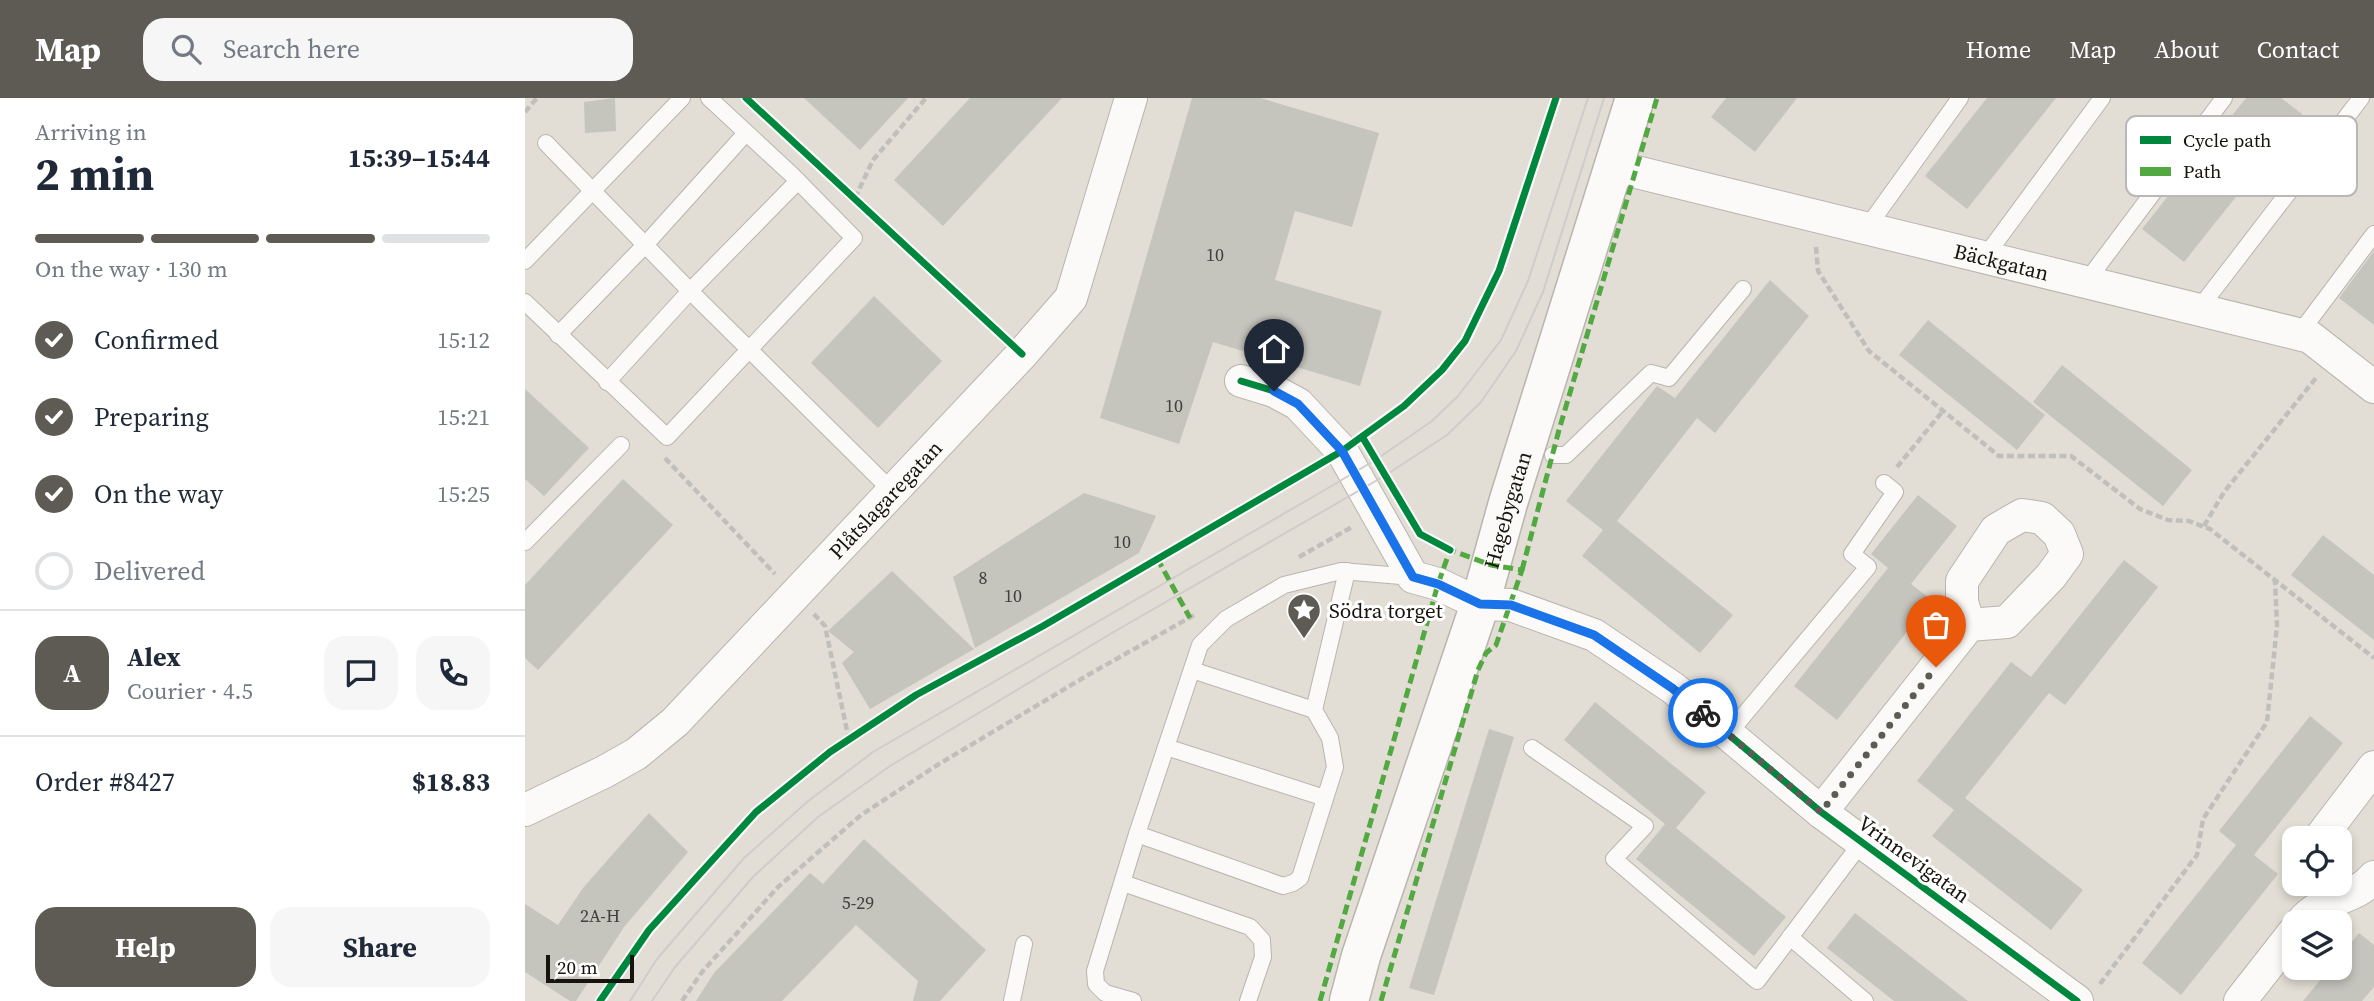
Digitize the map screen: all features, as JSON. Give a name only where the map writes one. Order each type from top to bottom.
[{"type":"street","name":"Plåtslagaregatan","points":[[528,803],[604,772],[636,754],[675,722],[1022,354],[1071,298],[1131,98]]},
{"type":"street","name":"Hagebygatan","points":[[1349,1001],[1361,956],[1480,604],[1508,503],[1635,98]]},
{"type":"street","name":"Bäckgatan","points":[[1612,166],[2310,337],[2374,387]]},
{"type":"street","points":[[1241,381],[1274,391],[1298,404],[1342,451],[1413,577],[1438,584],[1480,604]]},
{"type":"street","name":"Vrinnevigatan","points":[[1480,604],[1511,605],[1594,635],[1672,688],[1821,812],[2086,996]]},
{"type":"street","points":[[1821,812],[1969,625]]},
{"type":"street","points":[[2329,826],[2374,768]]},
{"type":"street","points":[[2318,910],[2331,900],[2367,885],[2374,877]]},
{"type":"street","points":[[2239,1001],[2282,947]]},
{"type":"lane","points":[[525,261],[683,98]]},
{"type":"lane","points":[[525,302],[667,437],[854,238],[798,181],[709,98]]},
{"type":"lane","points":[[1866,229],[1960,98]]},
{"type":"lane","points":[[1984,258],[2102,98]]},
{"type":"lane","points":[[2210,116],[2224,98]]},
{"type":"lane","points":[[2347,116],[2361,98]]},
{"type":"lane","points":[[558,335],[747,133]]},
{"type":"lane","points":[[546,143],[690,291],[892,491]]},
{"type":"lane","points":[[607,382],[690,291],[798,181]]},
{"type":"lane","points":[[2086,282],[2150,196]]},
{"type":"lane","points":[[2197,310],[2285,196]]},
{"type":"lane","points":[[2299,334],[2374,234]]},
{"type":"lane","points":[[1553,455],[1566,456],[1651,373],[1669,378],[1743,289]]},
{"type":"lane","points":[[528,532],[621,445]]},
{"type":"lane","points":[[1728,734],[1868,567],[1852,554],[1895,492],[1884,483]]},
{"type":"lane","points":[[1133,1001],[1105,993],[1096,984],[1095,971],[1200,645],[1226,619],[1285,585],[1341,571],[1413,577]]},
{"type":"lane","points":[[1314,710],[1347,571]]},
{"type":"lane","points":[[1137,834],[1283,886],[1300,878],[1335,767],[1330,738],[1314,710],[1192,670]]},
{"type":"lane","points":[[1166,747],[1325,798]]},
{"type":"lane","points":[[1532,748],[1645,826],[1614,859],[1757,981],[1862,842]]},
{"type":"lane","points":[[1123,883],[1250,927],[1262,940],[1263,957],[1248,1001]]},
{"type":"lane","points":[[1790,937],[1865,1001]]},
{"type":"lane","points":[[1012,1001],[1024,944]]},
{"type":"path","points":[[525,112],[537,98]]},
{"type":"path","points":[[855,198],[873,160],[926,98]]},
{"type":"path","points":[[845,189],[863,206]]},
{"type":"path","points":[[1819,217],[1816,248],[1818,271],[1869,351],[1942,412],[1999,456],[2071,456],[2140,509],[2168,520],[2189,521],[2210,529],[2374,658]]},
{"type":"path","points":[[2204,526],[2224,492],[2290,408],[2336,357]]},
{"type":"path","points":[[1884,483],[1942,412]]},
{"type":"path","points":[[1297,558],[1377,512]]},
{"type":"path","points":[[2086,996],[2197,855],[2203,819],[2267,722],[2277,626],[2275,580]]},
{"type":"path","points":[[809,609],[825,626],[849,740]]},
{"type":"path","points":[[682,1001],[702,972],[778,887],[861,815],[1042,702],[1201,612]]},
{"type":"path","points":[[839,746],[860,732]]},
{"type":"building","points":[[615,98],[616,131],[585,133],[584,102]]},
{"type":"building","points":[[804,98],[908,98],[860,150]]},
{"type":"building","points":[[970,98],[1062,98],[943,226],[894,180]]},
{"type":"building","points":[[1192,98],[1260,98],[1379,133],[1352,227],[1295,211],[1275,280],[1382,311],[1360,386],[1213,342],[1179,444],[1100,418]]},
{"type":"building","points":[[1726,98],[1797,98],[1755,152],[1711,117]]},
{"type":"building","points":[[1987,98],[2056,98],[1967,209],[1925,176]]},
{"type":"building","points":[[2246,98],[2281,98],[2302,114],[2300,116],[2232,116]]},
{"type":"building","points":[[2168,196],[2237,196],[2184,262],[2142,229]]},
{"type":"building","points":[[2374,251],[2374,325],[2339,298]]},
{"type":"building","points":[[1770,280],[1809,316],[1715,433],[1697,418],[1617,521],[1733,615],[1700,653],[1582,556],[1603,530],[1566,501],[1657,386],[1675,398]]},
{"type":"building","points":[[874,296],[942,361],[878,428],[811,363]]},
{"type":"building","points":[[1928,320],[2045,415],[2017,450],[1899,355]]},
{"type":"building","points":[[2062,365],[2192,470],[2163,506],[2033,402]]},
{"type":"building","points":[[525,389],[589,448],[544,496],[525,479]]},
{"type":"building","points":[[623,479],[673,525],[538,670],[525,658],[525,585]]},
{"type":"building","points":[[1084,493],[1156,516],[1139,553],[975,648],[953,577]]},
{"type":"building","points":[[1918,495],[1957,526],[1911,584],[1932,600],[1837,720],[1794,686],[1888,568],[1871,554]]},
{"type":"building","points":[[2323,535],[2374,575],[2374,640],[2291,575]]},
{"type":"building","points":[[2124,560],[2158,587],[2065,705],[2049,693],[1965,798],[2083,890],[2051,930],[1932,836],[1954,810],[1917,781],[2011,662],[2031,677]]},
{"type":"building","points":[[892,571],[974,649],[870,709],[842,663],[854,652],[828,631]]},
{"type":"building","points":[[1595,702],[1706,792],[1676,828],[1786,917],[1754,956],[1636,859],[1665,824],[1564,740]]},
{"type":"building","points":[[2310,716],[2343,743],[2254,855],[2278,874],[2181,995],[2142,963],[2236,845],[2219,831]]},
{"type":"building","points":[[1489,729],[1514,737],[1434,995],[1409,988]]},
{"type":"building","points":[[649,813],[688,852],[624,927],[576,1001],[570,1001],[525,972],[525,904],[558,925],[583,888]]},
{"type":"building","points":[[864,839],[986,950],[940,1001],[913,1001],[918,981],[856,925],[782,1001],[696,1001],[714,973],[810,873],[823,884]]},
{"type":"building","points":[[1855,913],[1968,1001],[1894,1001],[1827,948]]},
{"type":"building","points":[[2359,933],[2374,945],[2374,987],[2362,1001],[2303,1001],[2320,980],[2352,980],[2352,941]]},
{"type":"tram line","points":[[630,1001],[657,959],[744,858],[807,802],[873,752],[1323,491],[1377,459],[1432,421],[1458,396],[1501,340],[1528,281],[1588,98]]},
{"type":"tram line","points":[[652,1001],[675,967],[753,877],[818,817],[890,766],[1112,633],[1386,475],[1447,435],[1481,402],[1516,351],[1543,292],[1604,98]]},
{"type":"marked path","points":[[1522,570],[1559,430],[1657,98]]},
{"type":"marked path","points":[[1381,1001],[1478,670],[1486,653],[1496,645],[1522,570],[1491,565],[1445,548]]},
{"type":"marked path","points":[[1320,1001],[1438,584],[1450,550]]},
{"type":"marked path","points":[[1157,558],[1190,618]]},
{"type":"cycle path","points":[[746,98],[1022,354]]},
{"type":"cycle path","points":[[600,1001],[649,930],[756,812],[830,752],[916,695],[1043,626],[1342,451],[1404,406],[1442,370],[1465,341],[1499,271],[1556,98]]},
{"type":"cycle path","points":[[1241,381],[1274,391],[1298,404],[1342,451],[1413,577],[1438,584],[1480,604],[1511,605],[1594,635],[1673,688],[1821,812],[2077,1001]]},
{"type":"cycle path","points":[[1363,438],[1420,534],[1450,550]]},
{"type":"way so far","points":[[1703,713],[1821,812],[1936,667]]},
{"type":"place","name":"Södra torget","points":[[1304,640]]},
{"type":"route","points":[[1274,391],[1298,404],[1342,451],[1413,577],[1438,584],[1480,604],[1511,605],[1594,635],[1672,688],[1703,713]]}]
